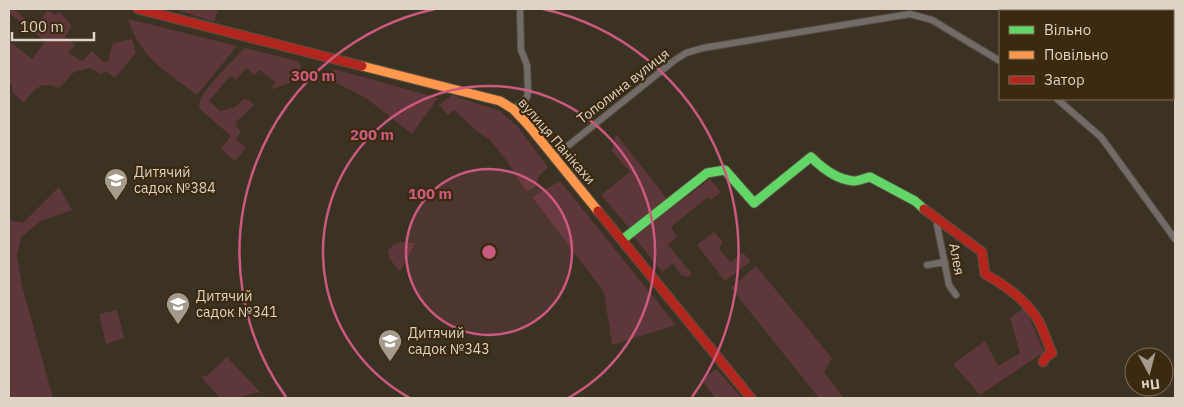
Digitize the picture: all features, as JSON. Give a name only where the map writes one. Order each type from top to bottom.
[{"type":"street","name":"вулиця Панікахи","points":[[138,9],[486,97],[500,101],[513,109],[751,398]]},
{"type":"street","points":[[513,109],[524,101],[528,92],[527,65],[521,50],[520,9]]},
{"type":"street","name":"Тополина вулиця","points":[[554,157],[675,60],[703,48],[910,14],[932,20],[999,60]]},
{"type":"street","points":[[1058,100],[1101,137],[1175,239]]},
{"type":"street","points":[[622,240],[706,173],[725,170],[754,203],[811,157],[821,168],[834,174],[856,181],[870,177],[916,201],[930,214],[982,252],[985,274],[996,280],[1026,304],[1037,319],[1052,353],[1043,362]]},
{"type":"street","name":"Алея","points":[[937,225],[949,286],[956,295]]},
{"type":"street","points":[[927,265],[945,262]]},
{"type":"shaded area","points":[[9,9],[14,9],[34,27],[48,10],[55,15],[59,11],[72,26],[65,37],[75,45],[68,53],[82,61],[92,51],[104,62],[108,61],[113,43],[132,39],[136,53],[115,78],[106,71],[101,74],[90,68],[74,72],[59,88],[47,85],[38,87],[24,103],[13,93],[11,83],[9,85],[9,41],[32,59],[45,41],[9,13]]},
{"type":"shaded area","points":[[175,9],[218,9],[214,22]]},
{"type":"shaded area","points":[[128,19],[237,46],[197,95],[165,71],[147,54],[133,33]]},
{"type":"shaded area","points":[[245,48],[297,61],[301,66],[297,80],[270,90],[275,82],[259,70],[254,75],[246,68],[236,80],[230,76],[209,101],[220,111],[235,107],[244,99],[249,100],[254,105],[236,122],[241,133],[236,139],[246,148],[235,161],[221,149],[231,136],[200,109],[199,104],[212,83]]},
{"type":"shaded area","points":[[334,69],[438,98],[412,134],[366,98],[329,79]]},
{"type":"shaded area","points":[[452,95],[500,111],[517,126],[548,167],[539,176],[535,187],[526,191],[506,160],[490,140],[478,132],[454,110],[448,115],[439,105]]},
{"type":"shaded area","points":[[616,134],[668,200],[631,230],[601,195],[630,172],[612,151]]},
{"type":"shaded area","points":[[710,179],[721,192],[711,200],[708,197],[671,227],[677,237],[668,245],[692,274],[688,277],[681,275],[674,263],[662,272],[634,237]]},
{"type":"shaded area","points":[[560,181],[676,325],[612,345],[604,292],[532,197]]},
{"type":"shaded area","points":[[59,187],[72,210],[41,221],[21,237],[17,256],[22,286],[53,398],[9,398],[9,220],[23,223]]},
{"type":"shaded area","points":[[714,232],[723,242],[719,249],[731,262],[743,253],[751,261],[725,281],[697,245]]},
{"type":"shaded area","points":[[400,242],[415,243],[400,272],[389,258],[388,251],[393,245]]},
{"type":"shaded area","points":[[756,266],[832,358],[824,372],[844,398],[819,398],[731,288]]},
{"type":"shaded area","points":[[1025,307],[1044,352],[980,395],[953,364],[985,341],[998,366],[1020,353],[1010,318]]},
{"type":"shaded area","points":[[117,310],[124,338],[106,344],[99,314]]},
{"type":"shaded area","points":[[227,357],[260,392],[235,398],[220,398],[201,377],[208,375]]},
{"type":"shaded area","points":[[716,369],[742,398],[715,398],[702,380]]},
{"type":"traffic: fast","points":[[622,240],[707,173],[725,170],[754,203],[811,157],[836,176],[854,181],[870,177],[915,201],[924,209]]},
{"type":"traffic: slow","points":[[362,66],[500,101],[513,109],[529,126],[598,211]]},
{"type":"traffic: jam","points":[[138,9],[362,66]]},
{"type":"traffic: jam","points":[[924,209],[982,252],[985,274],[1014,294],[1033,313],[1040,324],[1052,353],[1043,362]]},
{"type":"traffic: jam","points":[[598,211],[751,398]]},
{"type":"place","name":"Дитячий садок №384","points":[[116,201]]},
{"type":"place","name":"Дитячий садок №341","points":[[178,325]]},
{"type":"place","name":"Дитячий садок №343","points":[[390,362]]}]
